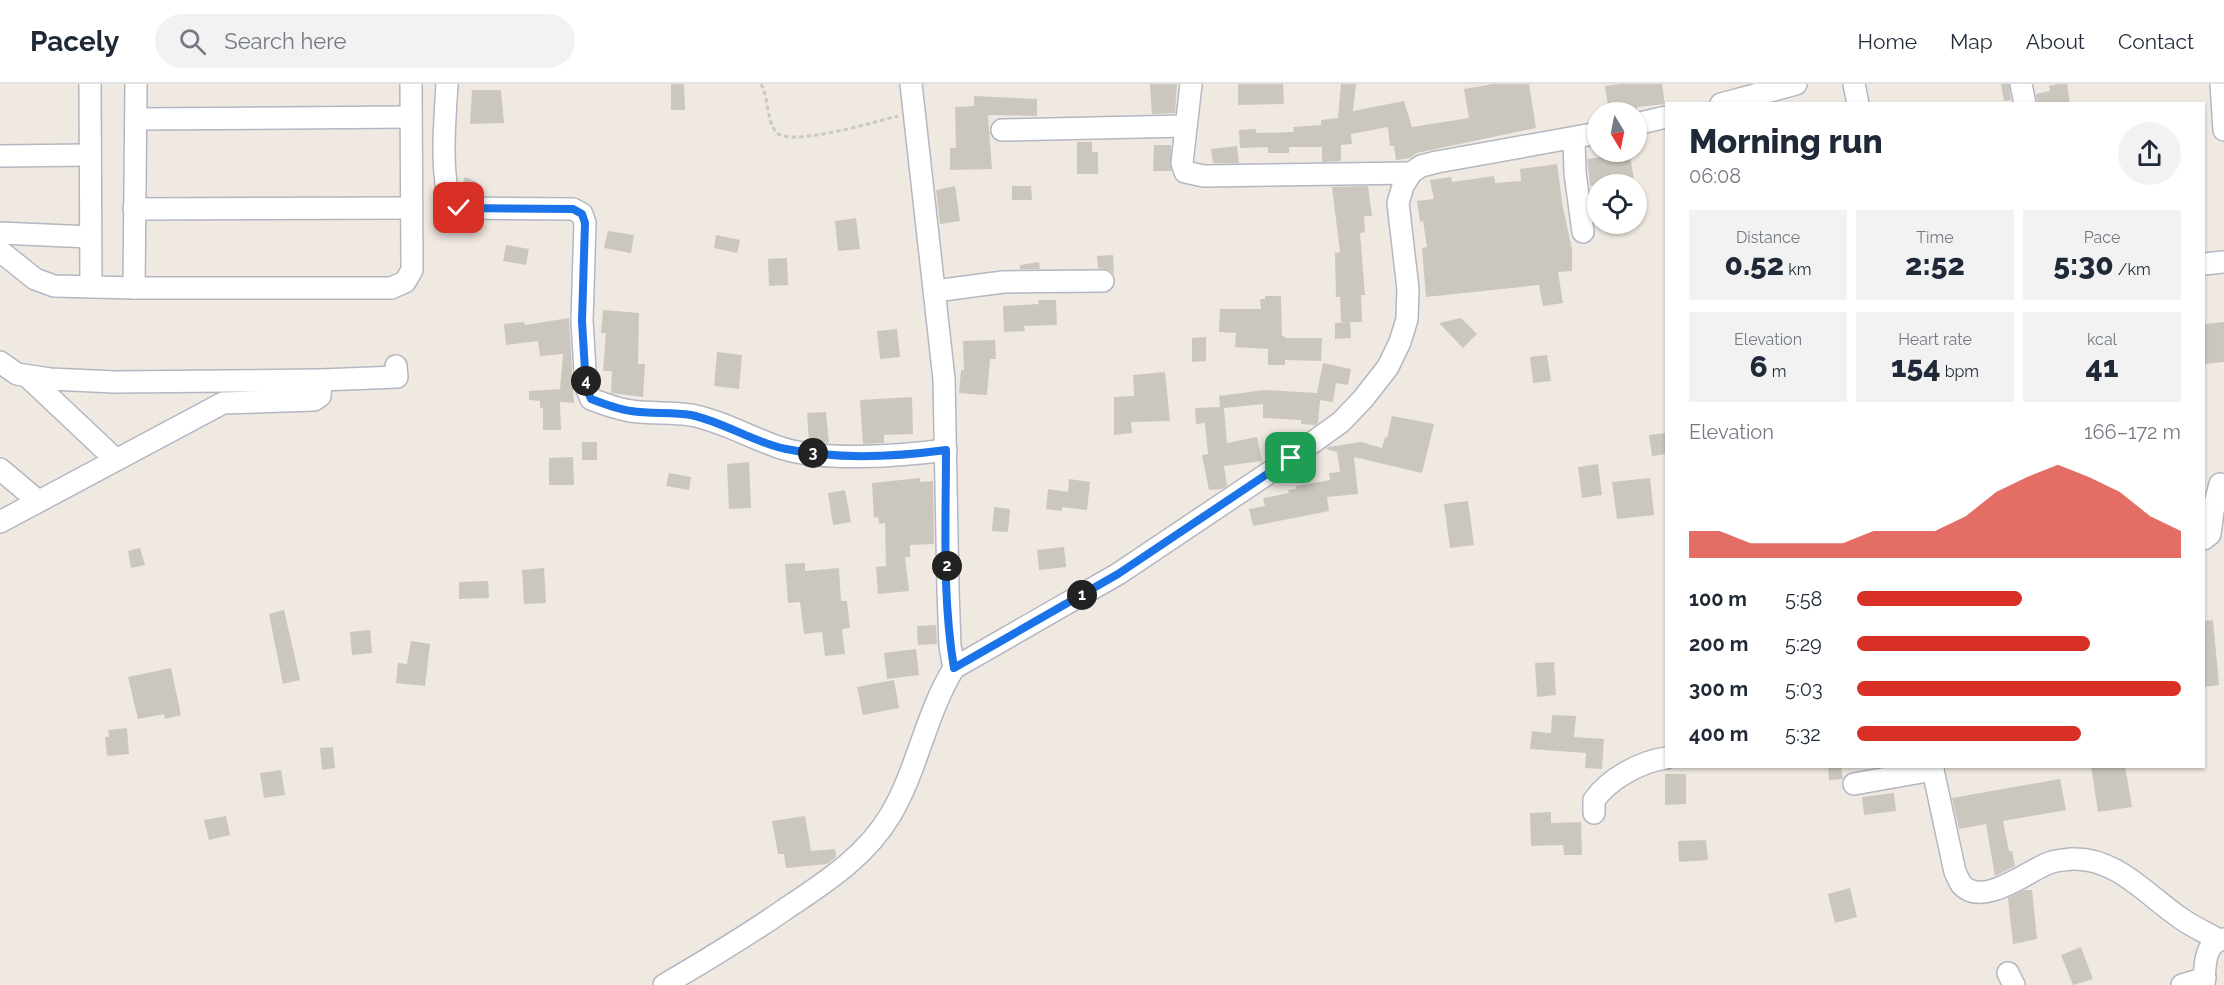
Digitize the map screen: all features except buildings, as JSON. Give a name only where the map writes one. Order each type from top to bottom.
[{"type":"street","points":[[90,84],[90,288]]},
{"type":"street","points":[[134,288],[136,84]]},
{"type":"street","points":[[0,251],[35,279],[54,286],[391,288],[405,282],[412,270],[411,84]]},
{"type":"street","points":[[447,84],[446,154],[450,203],[459,208],[573,209],[582,214],[585,223],[582,321],[586,387],[591,399],[631,411],[689,415],[713,421],[784,449],[822,455],[898,456],[946,450]]},
{"type":"street","points":[[911,84],[944,379],[948,590],[950,646],[954,668]]},
{"type":"street","points":[[1191,84],[1182,163],[1185,172],[1191,175],[1411,173]]},
{"type":"street","points":[[1728,102],[1796,84]]},
{"type":"street","points":[[1854,84],[1858,102]]},
{"type":"street","points":[[2021,84],[2025,102]]},
{"type":"street","points":[[2220,84],[2224,130]]},
{"type":"street","points":[[137,119],[411,117]]},
{"type":"street","points":[[1647,121],[1665,117]]},
{"type":"street","points":[[1002,130],[1185,126]]},
{"type":"street","points":[[664,985],[745,937],[822,885],[848,866],[874,839],[891,815],[904,790],[942,687],[954,668],[1118,574],[1291,458],[1341,422],[1363,399],[1388,367],[1400,342],[1407,319],[1408,289],[1398,203],[1403,186],[1411,173],[1421,166],[1437,162],[1587,136]]},
{"type":"street","points":[[1574,139],[1575,173],[1583,232]]},
{"type":"street","points":[[0,156],[90,155]]},
{"type":"street","points":[[134,209],[410,208]]},
{"type":"street","points":[[0,233],[90,237]]},
{"type":"street","points":[[2205,264],[2224,262]]},
{"type":"street","points":[[935,291],[1003,282],[1103,281]]},
{"type":"street","points":[[0,362],[17,374],[27,376],[115,382],[397,377],[396,366]]},
{"type":"street","points":[[27,376],[115,459]]},
{"type":"street","points":[[0,522],[223,403],[314,400],[320,396],[321,380]]},
{"type":"street","points":[[222,381],[223,403]]},
{"type":"street","points":[[0,468],[38,501]]},
{"type":"street","points":[[2212,540],[2223,479]]},
{"type":"street","points":[[1594,813],[1594,800],[1606,788],[1643,764],[1665,758]]},
{"type":"street","points":[[1854,784],[1933,768],[1955,872],[1962,885],[1973,891],[1990,891],[2010,885],[2050,862],[2074,859],[2095,861],[2120,872],[2179,917],[2221,939],[2210,948],[2205,959],[2205,981],[2182,985]]},
{"type":"path","points":[[761,84],[765,92],[770,119],[776,131],[780,136],[793,139],[820,135],[914,112]]},
{"type":"route","points":[[459,208],[573,209],[582,214],[585,223],[582,321],[586,387],[591,399],[631,411],[689,415],[713,421],[784,449],[822,455],[898,456],[946,450],[950,646],[954,668],[1118,574],[1291,458]]}]
